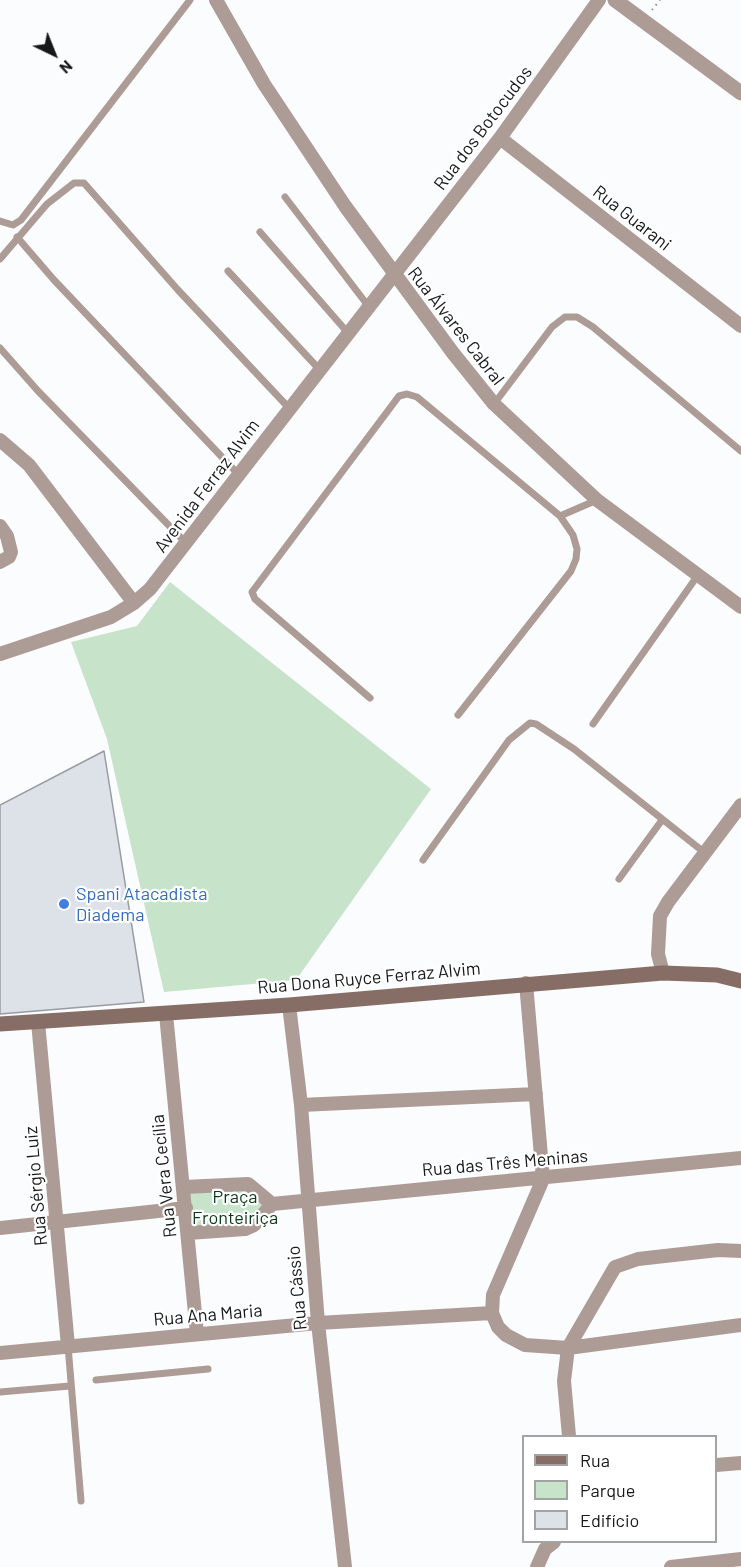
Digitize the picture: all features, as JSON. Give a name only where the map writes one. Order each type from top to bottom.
[{"type":"main road","name":"Rua Dona Ruyce Ferraz Alvim","points":[[0,1024],[289,1005],[663,973],[717,975],[741,981]]},
{"type":"street","name":"Rua Álvares Cabral","points":[[216,0],[264,84],[394,275],[494,404],[597,500],[741,607]]},
{"type":"street","name":"Rua dos Botocudos","points":[[394,275],[500,138],[599,0]]},
{"type":"street","points":[[615,0],[741,93]]},
{"type":"street","name":"Rua Guarani","points":[[500,138],[741,326]]},
{"type":"street","name":"Avenida Ferraz Alvim","points":[[0,654],[111,617],[134,603],[168,568],[319,369],[394,275]]},
{"type":"street","points":[[0,440],[29,465],[134,603]]},
{"type":"street","points":[[0,526],[7,536],[11,552],[9,557],[0,562]]},
{"type":"street","points":[[663,973],[658,954],[660,916],[741,805]]},
{"type":"street","points":[[526,983],[543,1179],[496,1284],[492,1313],[498,1327],[516,1342],[568,1348],[741,1325]]},
{"type":"street","name":"Rua Cássio","points":[[289,1005],[301,1105],[318,1323],[345,1567]]},
{"type":"street","name":"Rua Vera Cecília","points":[[166,1014],[197,1334]]},
{"type":"street","name":"Rua Sérgio Luiz","points":[[38,1022],[68,1346]]},
{"type":"street","points":[[301,1105],[536,1094]]},
{"type":"street","name":"Rua das Três Meninas","points":[[272,1204],[307,1198],[543,1179],[741,1158]]},
{"type":"street","points":[[184,1187],[249,1184],[272,1204],[254,1225],[245,1229],[188,1233]]},
{"type":"street","points":[[0,1228],[186,1208]]},
{"type":"street","points":[[569,1435],[564,1381],[568,1348],[607,1276],[621,1263],[718,1250],[741,1251]]},
{"type":"street","name":"Rua Ana Maria","points":[[0,1353],[318,1323],[492,1313]]},
{"type":"street","points":[[717,1466],[741,1463]]},
{"type":"street","points":[[537,1567],[545,1549],[553,1543]]},
{"type":"street","points":[[672,1567],[741,1559]]},
{"type":"lane","points":[[0,221],[13,225],[21,220],[190,0]]},
{"type":"lane","points":[[0,259],[47,204],[74,183],[88,185],[178,290],[289,408]]},
{"type":"lane","points":[[285,197],[369,306]]},
{"type":"lane","points":[[260,232],[348,333]]},
{"type":"lane","points":[[17,237],[54,280],[239,475]]},
{"type":"lane","points":[[228,271],[319,369]]},
{"type":"lane","points":[[494,404],[552,327],[565,317],[577,317],[600,332],[741,451]]},
{"type":"lane","points":[[0,348],[38,391],[186,543]]},
{"type":"lane","points":[[370,698],[255,599],[252,592],[399,396],[407,394],[417,397],[560,516],[573,535],[577,549],[571,571],[458,715]]},
{"type":"lane","points":[[560,516],[597,500]]},
{"type":"lane","points":[[593,724],[698,575]]},
{"type":"lane","points":[[423,860],[509,740],[530,723],[536,724],[574,749],[705,853]]},
{"type":"lane","points":[[620,879],[662,820]]},
{"type":"lane","points":[[68,1346],[81,1501]]},
{"type":"lane","points":[[96,1380],[208,1369]]},
{"type":"lane","points":[[0,1392],[70,1386]]},
{"type":"green space","points":[[170,582],[431,789],[296,980],[164,992],[107,739],[71,642],[137,626]]},
{"type":"green space","name":"Praça Fronteiriça","points":[[245,1184],[272,1204],[254,1225],[188,1233],[184,1187]]},
{"type":"building","name":"Spani Atacadista Diadema","points":[[104,751],[144,1002],[0,1014],[0,805]]},
{"type":"place","name":"Spani Atacadista Diadema","points":[[64,904]]}]
